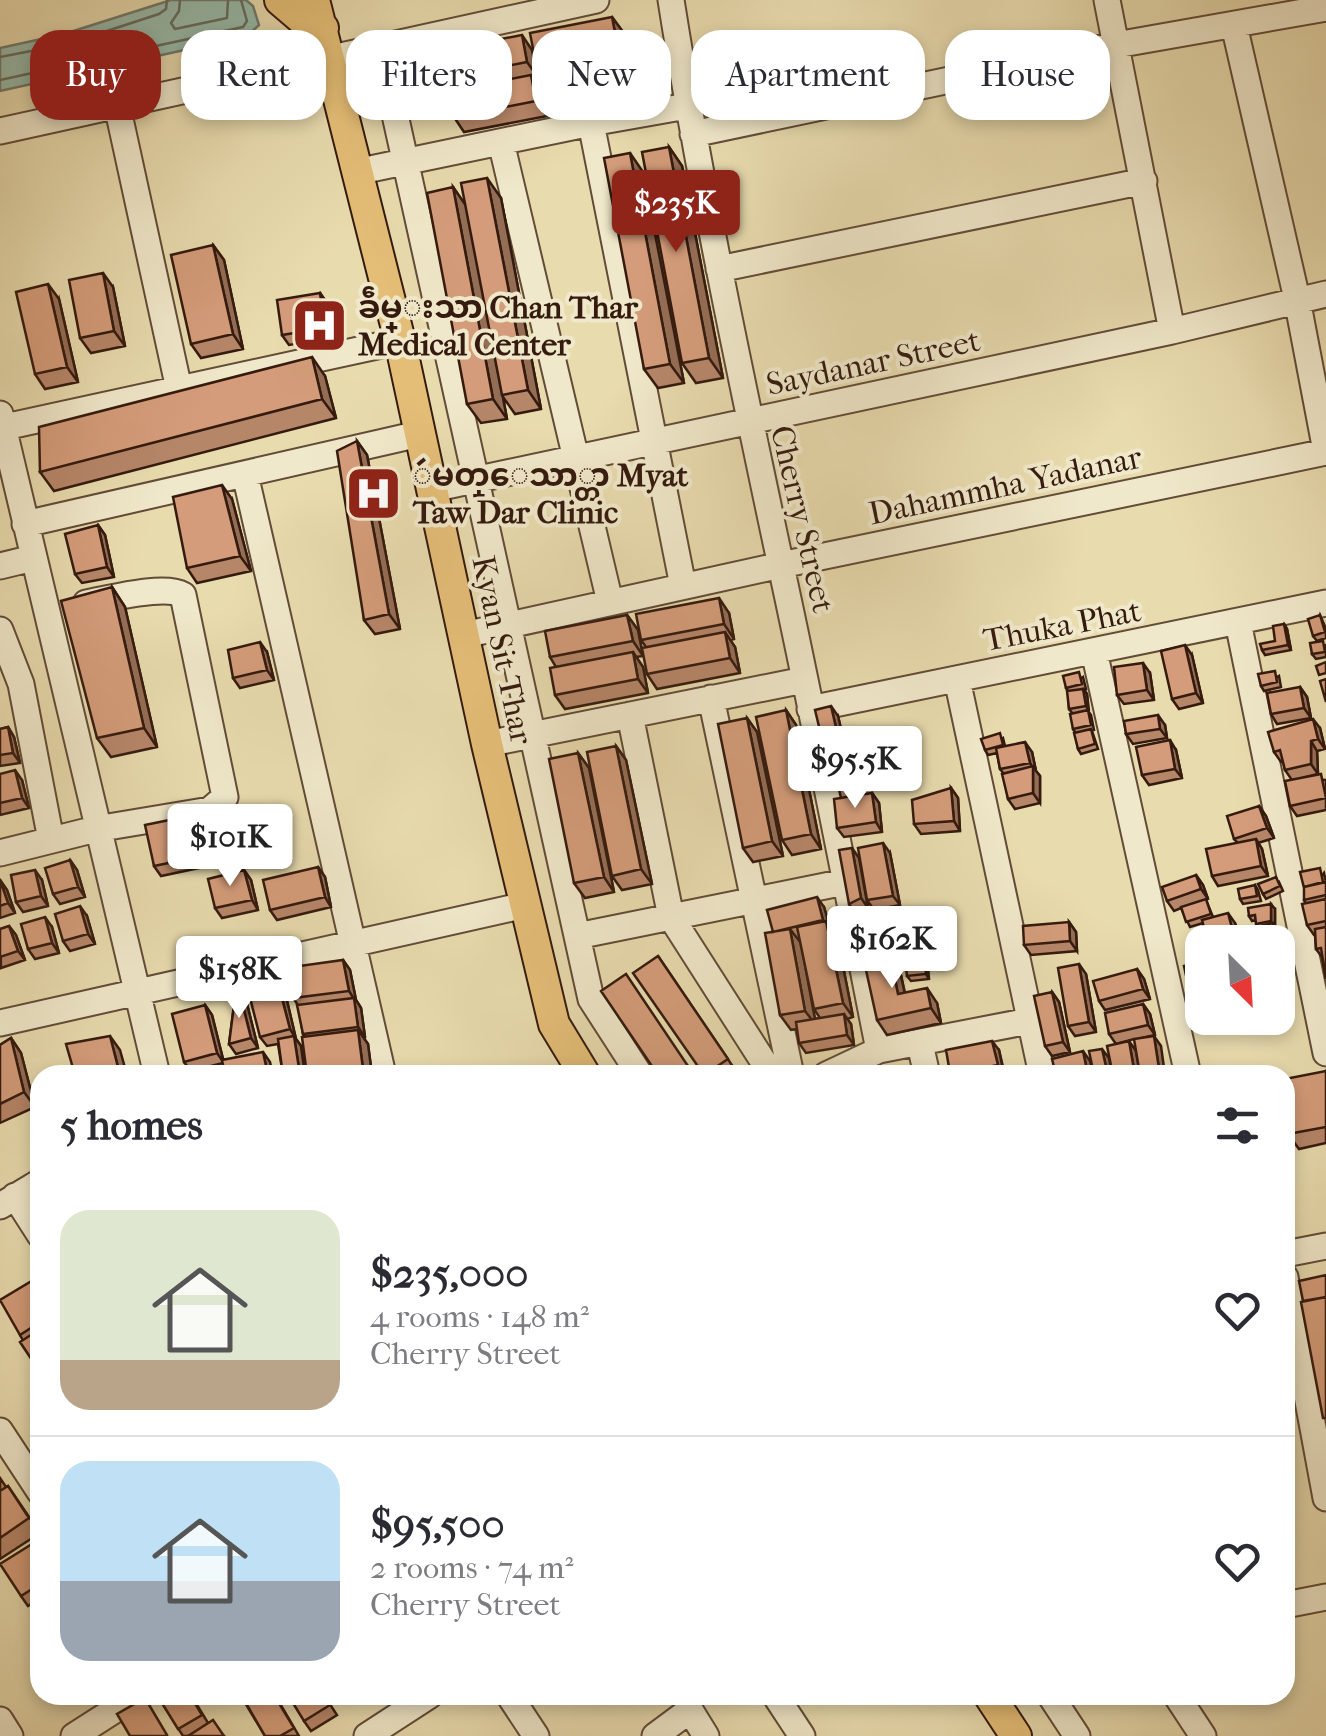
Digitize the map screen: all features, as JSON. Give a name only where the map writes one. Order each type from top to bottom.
[{"type":"main road","points":[[280,0],[309,30]]},
{"type":"main road","name":"Kyan Sit Thar","points":[[314,0],[321,30]]},
{"type":"main road","points":[[326,31],[328,0]]},
{"type":"main road","name":"Kyan Sit Thar","points":[[326,51],[400,341],[487,744],[554,1024],[580,1065]]},
{"type":"main road","points":[[995,1705],[1016,1736]]},
{"type":"street","points":[[458,30],[596,0]]},
{"type":"street","name":"Cherry Street","points":[[671,0],[692,134],[748,422],[880,1050]]},
{"type":"street","points":[[1107,0],[1172,331]]},
{"type":"street","points":[[692,134],[1116,45],[1326,8]]},
{"type":"street","points":[[1234,26],[1297,299],[1326,451]]},
{"type":"street","points":[[356,172],[688,106]]},
{"type":"street","points":[[0,131],[49,120]]},
{"type":"street","points":[[119,120],[179,389]]},
{"type":"street","points":[[397,120],[591,999],[634,1065]]},
{"type":"street","points":[[591,123],[683,586]]},
{"type":"street","points":[[501,142],[610,602]]},
{"type":"street","points":[[718,269],[1144,181]]},
{"type":"street","name":"Saydanar Street","points":[[432,489],[1172,331],[1326,294]]},
{"type":"street","points":[[153,1065],[1,423],[400,341]]},
{"type":"street","points":[[25,524],[419,434]]},
{"type":"street","name":"Dahammha Yadanar","points":[[464,635],[1326,451]]},
{"type":"street","points":[[245,474],[380,1065]]},
{"type":"street","points":[[0,566],[32,558]]},
{"type":"street","points":[[0,853],[96,829],[210,810],[225,798],[183,595],[162,591],[45,609]]},
{"type":"street","name":"Thuka Phat","points":[[810,709],[1326,603]]},
{"type":"street","points":[[1238,622],[1321,1067]]},
{"type":"street","points":[[0,630],[10,687],[52,840]]},
{"type":"street","points":[[1094,652],[1186,1065]]},
{"type":"street","points":[[10,687],[60,674]]},
{"type":"street","points":[[957,679],[1040,1065]]},
{"type":"street","points":[[487,744],[804,680]]},
{"type":"street","points":[[712,698],[789,1065]]},
{"type":"street","points":[[630,714],[671,917],[766,1065]]},
{"type":"street","points":[[577,936],[846,882]]},
{"type":"street","points":[[0,1023],[525,906]]},
{"type":"street","points":[[848,1065],[880,1050],[1030,1021]]},
{"type":"street","points":[[920,1044],[925,1065]]},
{"type":"street","points":[[30,1188],[8,1201],[30,1224]]},
{"type":"street","points":[[1295,1252],[1326,1246]]},
{"type":"street","points":[[1295,1330],[1326,1498]]},
{"type":"street","points":[[0,1431],[30,1477]]},
{"type":"street","points":[[1295,1602],[1326,1597]]},
{"type":"street","points":[[74,1736],[122,1705]]},
{"type":"street","points":[[367,1736],[415,1705]]},
{"type":"street","points":[[516,1705],[536,1736]]},
{"type":"street","points":[[782,1705],[802,1736]]},
{"type":"street","points":[[1057,1705],[1077,1736]]},
{"type":"street","points":[[1183,1705],[1203,1736]]},
{"type":"street","points":[[655,1736],[690,1710],[706,1736]]},
{"type":"street","points":[[0,1720],[10,1736]]},
{"type":"water","points":[[171,0],[246,0],[253,6],[259,25],[254,30],[181,30],[181,51],[161,55],[161,30],[77,30]]},
{"type":"water","points":[[30,41],[30,84],[0,91],[0,48]]},
{"type":"building","points":[[612,17],[614,30],[545,30]]},
{"type":"building","points":[[522,35],[527,62],[512,65],[512,37]]},
{"type":"building","points":[[531,75],[532,102],[512,106],[512,79]]},
{"type":"building","points":[[669,147],[709,358],[682,363],[642,152]]},
{"type":"building","points":[[630,153],[670,364],[644,369],[604,158]]},
{"type":"building","points":[[487,178],[528,390],[502,395],[461,183]]},
{"type":"building","points":[[453,187],[493,399],[467,404],[427,193]]},
{"type":"building","points":[[213,245],[233,334],[191,344],[171,255]]},
{"type":"building","points":[[103,273],[114,331],[80,338],[69,280]]},
{"type":"building","points":[[48,284],[67,367],[35,374],[16,292]]},
{"type":"building","points":[[320,293],[325,328],[282,335],[277,300]]},
{"type":"building","points":[[312,357],[322,399],[40,472],[39,427]]},
{"type":"building","points":[[357,441],[389,614],[364,620],[337,451]]},
{"type":"building","points":[[222,485],[240,556],[187,568],[173,497]]},
{"type":"building","points":[[98,525],[107,567],[75,574],[65,534]]},
{"type":"building","points":[[112,587],[144,728],[97,738],[61,601]]},
{"type":"building","points":[[719,598],[724,624],[641,640],[636,614]]},
{"type":"building","points":[[627,615],[633,641],[550,657],[545,631]]},
{"type":"building","points":[[1320,615],[1325,632],[1313,636],[1308,619]]},
{"type":"building","points":[[1284,624],[1288,645],[1262,650],[1260,644],[1275,641],[1273,626]]},
{"type":"building","points":[[725,632],[730,658],[647,674],[642,648]]},
{"type":"building","points":[[1323,641],[1325,652],[1312,654],[1310,643]]},
{"type":"building","points":[[260,642],[267,670],[233,678],[228,650]]},
{"type":"building","points":[[1185,645],[1196,693],[1172,699],[1161,651]]},
{"type":"building","points":[[633,652],[638,679],[555,695],[550,668]]},
{"type":"building","points":[[1326,662],[1326,673],[1319,675],[1316,666]]},
{"type":"building","points":[[1143,663],[1147,690],[1117,695],[1114,667]]},
{"type":"building","points":[[1275,671],[1277,682],[1261,686],[1258,674]]},
{"type":"building","points":[[1079,672],[1082,684],[1066,688],[1063,676]]},
{"type":"building","points":[[1326,679],[1326,702],[1320,681]]},
{"type":"building","points":[[1300,687],[1304,708],[1271,714],[1267,693]]},
{"type":"building","points":[[1083,689],[1086,706],[1069,709],[1067,691]]},
{"type":"building","points":[[831,706],[838,736],[822,739],[815,710]]},
{"type":"building","points":[[786,710],[811,834],[782,840],[756,717]]},
{"type":"building","points":[[1088,710],[1091,725],[1073,729],[1070,714]]},
{"type":"building","points":[[1158,715],[1160,729],[1126,734],[1124,721]]},
{"type":"building","points":[[747,718],[772,841],[743,848],[718,724]]},
{"type":"building","points":[[1313,719],[1318,739],[1311,741],[1311,764],[1285,770],[1280,750],[1274,752],[1268,732]]},
{"type":"building","points":[[8,727],[13,753],[0,755],[0,729]]},
{"type":"building","points":[[1091,729],[1095,744],[1078,749],[1074,733]]},
{"type":"building","points":[[875,732],[878,747],[846,754],[843,738]]},
{"type":"building","points":[[1000,733],[1003,745],[985,750],[981,739]]},
{"type":"building","points":[[1170,740],[1175,769],[1142,775],[1136,747]]},
{"type":"building","points":[[1025,742],[1030,763],[1000,769],[996,748]]},
{"type":"building","points":[[616,746],[641,869],[612,876],[587,752]]},
{"type":"building","points":[[578,753],[604,877],[574,883],[549,759]]},
{"type":"building","points":[[1033,766],[1033,793],[1008,799],[1002,774]]},
{"type":"building","points":[[15,770],[22,798],[0,803],[0,774]]},
{"type":"building","points":[[857,774],[860,794],[841,798],[837,780]]},
{"type":"building","points":[[1321,774],[1326,798],[1290,806],[1285,781]]},
{"type":"building","points":[[951,788],[954,821],[914,824],[912,800]]},
{"type":"building","points":[[872,793],[876,822],[837,828],[834,799]]},
{"type":"building","points":[[1259,806],[1267,828],[1234,839],[1227,816]]},
{"type":"building","points":[[184,817],[193,858],[154,866],[145,825]]},
{"type":"building","points":[[1256,839],[1261,866],[1212,876],[1206,849]]},
{"type":"building","points":[[883,843],[893,896],[867,900],[858,848]]},
{"type":"building","points":[[852,848],[861,898],[849,904],[839,850]]},
{"type":"building","points":[[70,860],[78,887],[53,894],[45,868]]},
{"type":"building","points":[[318,867],[325,897],[270,910],[263,880]]},
{"type":"building","points":[[1320,868],[1323,882],[1304,888],[1300,872]]},
{"type":"building","points":[[35,870],[41,896],[16,902],[11,875]]},
{"type":"building","points":[[244,870],[252,900],[215,908],[208,879]]},
{"type":"building","points":[[1196,875],[1201,889],[1167,901],[1162,887]]},
{"type":"building","points":[[1276,877],[1280,886],[1263,894],[1258,884]]},
{"type":"building","points":[[0,880],[8,903],[0,906]]},
{"type":"building","points":[[1326,882],[1326,895],[1304,900],[1304,887]]},
{"type":"building","points":[[1255,885],[1257,896],[1240,899],[1238,889]]},
{"type":"building","points":[[817,897],[823,920],[773,932],[767,910]]},
{"type":"building","points":[[1206,899],[1211,914],[1186,922],[1181,907]]},
{"type":"building","points":[[1326,899],[1326,921],[1307,925],[1302,904]]},
{"type":"building","points":[[1271,904],[1271,921],[1256,924],[1255,915],[1249,916],[1248,908]]},
{"type":"building","points":[[80,906],[88,934],[63,941],[55,914]]},
{"type":"building","points":[[1228,913],[1231,925],[1203,925],[1202,920]]},
{"type":"building","points":[[890,916],[899,947],[878,952],[870,922]]},
{"type":"building","points":[[45,917],[52,943],[28,949],[21,924]]},
{"type":"building","points":[[826,921],[843,1003],[814,1009],[797,927]]},
{"type":"building","points":[[1069,922],[1070,941],[1024,945],[1023,926]]},
{"type":"building","points":[[9,926],[18,951],[0,957],[0,929]]},
{"type":"building","points":[[1326,927],[1326,979],[1321,948],[1316,949],[1315,929]]},
{"type":"building","points":[[790,929],[805,1011],[780,1015],[765,933]]},
{"type":"building","points":[[658,956],[728,1059],[719,1065],[697,1065],[633,973]]},
{"type":"building","points":[[890,956],[898,994],[927,988],[931,1008],[877,1020],[864,961]]},
{"type":"building","points":[[924,957],[926,974],[907,976],[905,959]]},
{"type":"building","points":[[343,960],[349,991],[293,998],[292,967]]},
{"type":"building","points":[[1079,964],[1089,1022],[1068,1026],[1058,968]]},
{"type":"building","points":[[1137,969],[1143,989],[1099,1001],[1093,981]]},
{"type":"building","points":[[626,974],[687,1065],[651,1065],[601,991]]},
{"type":"building","points":[[277,979],[290,1029],[260,1037],[247,986]]},
{"type":"building","points":[[237,982],[251,1038],[229,1044]]},
{"type":"building","points":[[1052,992],[1063,1042],[1045,1046],[1034,996]]},
{"type":"building","points":[[354,998],[358,1027],[303,1034],[297,1005]]},
{"type":"building","points":[[1143,1004],[1148,1025],[1109,1034],[1105,1013]]},
{"type":"building","points":[[205,1005],[217,1053],[184,1062],[172,1014]]},
{"type":"building","points":[[844,1014],[847,1035],[799,1043],[796,1022]]},
{"type":"building","points":[[358,1030],[362,1065],[306,1065],[302,1037]]},
{"type":"building","points":[[110,1036],[117,1065],[72,1065],[66,1044]]},
{"type":"building","points":[[294,1036],[298,1065],[282,1065],[278,1039]]},
{"type":"building","points":[[1154,1036],[1158,1065],[1138,1065],[1134,1039]]},
{"type":"building","points":[[11,1038],[24,1092],[0,1104],[0,1045]]},
{"type":"building","points":[[992,1041],[998,1065],[949,1065],[946,1050]]},
{"type":"building","points":[[1129,1041],[1133,1065],[1111,1065],[1107,1046]]},
{"type":"building","points":[[1102,1049],[1106,1065],[1092,1065],[1089,1051]]},
{"type":"building","points":[[1083,1051],[1086,1065],[1054,1065],[1052,1059]]},
{"type":"building","points":[[263,1052],[266,1065],[223,1065],[222,1060]]},
{"type":"building","points":[[1326,1071],[1326,1127],[1295,1133],[1295,1077]]},
{"type":"building","points":[[1326,1275],[1326,1297],[1303,1301],[1299,1281]]},
{"type":"building","points":[[30,1282],[30,1328],[20,1335],[0,1300]]},
{"type":"building","points":[[1326,1297],[1326,1418],[1323,1418],[1301,1302]]},
{"type":"building","points":[[30,1336],[30,1357],[20,1342]]},
{"type":"building","points":[[8,1486],[29,1518],[0,1538],[0,1491]]},
{"type":"building","points":[[30,1545],[30,1590],[21,1596],[0,1564]]},
{"type":"building","points":[[133,1705],[149,1705],[167,1735],[130,1736],[117,1714]]},
{"type":"building","points":[[163,1705],[196,1705],[202,1715],[178,1729]]},
{"type":"building","points":[[247,1705],[280,1705],[294,1728],[280,1736],[265,1736]]},
{"type":"building","points":[[294,1705],[330,1705],[304,1721]]},
{"type":"building","points":[[213,1720],[224,1736],[188,1736]]},
{"type":"place","name":"ခဵမ္းသာ Chan Thar Medical Center","points":[[319,325]]},
{"type":"place","name":"ဴမတ္ေသာ္တာ Myat Taw Dar Clinic","points":[[374,493]]}]
